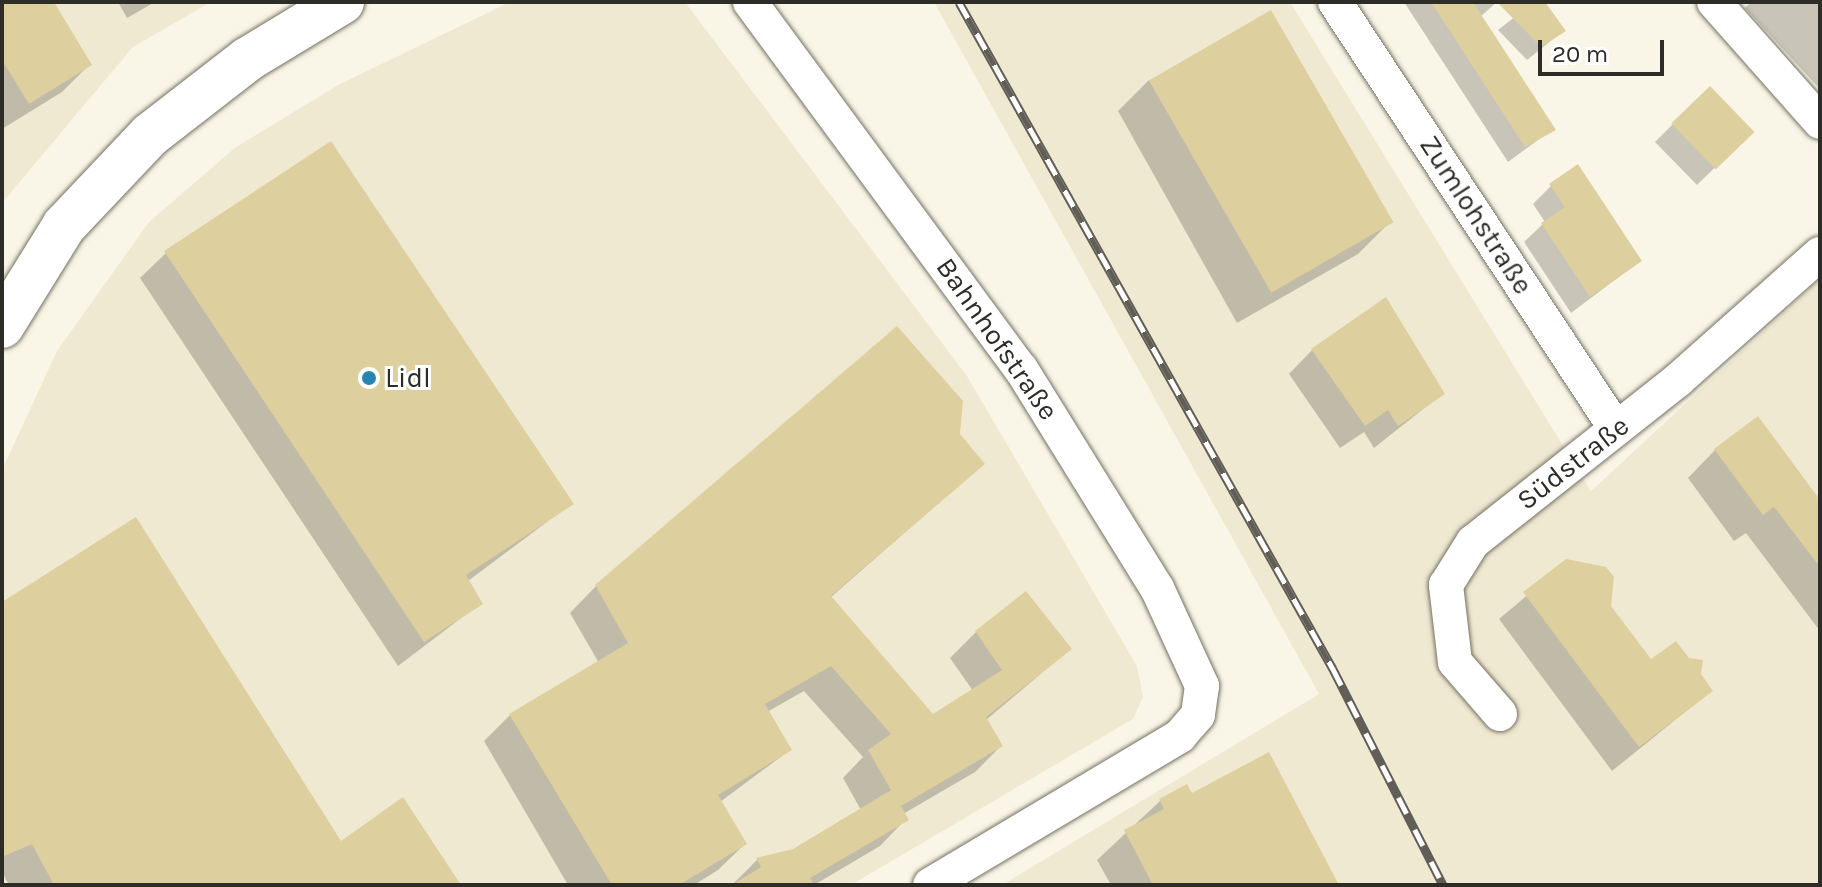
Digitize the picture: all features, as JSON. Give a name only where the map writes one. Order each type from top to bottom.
[{"type":"street","points":[[2,326],[64,226],[150,135],[248,59],[342,2]]},
{"type":"street","name":"Bahnhofstraße","points":[[750,2],[971,296],[1081,460],[1182,635],[1202,701],[1180,736],[930,885]]},
{"type":"street","name":"Zumlohstraße","points":[[1335,2],[1616,429]]},
{"type":"street","points":[[1714,2],[1820,122]]},
{"type":"street","name":"Südstraße","points":[[1500,714],[1455,662],[1446,585],[1473,542],[1616,429],[1820,254]]},
{"type":"shaded area","points":[[2,2],[211,2],[133,47],[2,203]]},
{"type":"shaded area","points":[[510,2],[685,2],[967,376],[1137,666],[1143,697],[1133,719],[851,885],[2,885],[2,470],[57,351],[149,222],[236,147],[340,84]]},
{"type":"shaded area","points":[[934,2],[1290,2],[1591,491],[1820,279],[1820,885],[1002,885],[1319,694]]},
{"type":"building","points":[[2,2],[54,2],[92,65],[29,104],[2,60]]},
{"type":"building","points":[[1431,2],[1473,2],[1556,130],[1525,147]]},
{"type":"building","points":[[1497,2],[1545,2],[1566,31],[1541,47]]},
{"type":"building","points":[[1271,10],[1394,222],[1271,293],[1149,80]]},
{"type":"building","points":[[1710,86],[1754,132],[1716,170],[1671,124]]},
{"type":"building","name":"Lidl","points":[[331,141],[574,504],[466,575],[483,604],[424,642],[164,251]]},
{"type":"building","points":[[1578,164],[1642,261],[1590,297],[1541,223],[1565,207],[1549,184]]},
{"type":"building","points":[[1386,297],[1445,394],[1398,426],[1388,410],[1365,426],[1311,349]]},
{"type":"building","points":[[897,326],[963,401],[960,434],[985,464],[831,596],[933,714],[1002,670],[975,631],[1026,591],[1072,649],[986,717],[1003,746],[901,806],[909,820],[810,878],[814,885],[732,885],[761,867],[756,858],[793,849],[891,790],[868,750],[891,734],[831,666],[765,704],[792,750],[718,795],[747,844],[679,885],[612,885],[509,714],[628,643],[595,585]]},
{"type":"building","points":[[1758,416],[1820,500],[1820,567],[1774,507],[1763,515],[1714,449]]},
{"type":"building","points":[[136,517],[341,841],[403,797],[461,885],[54,885],[32,844],[2,857],[2,602]]},
{"type":"building","points":[[1566,559],[1606,567],[1614,577],[1611,606],[1651,659],[1676,641],[1689,658],[1703,660],[1701,674],[1713,691],[1639,747],[1523,592]]},
{"type":"building","points":[[1269,752],[1339,885],[1153,885],[1124,830],[1164,809],[1159,799],[1187,784],[1192,793]]},
{"type":"railway","points":[[959,2],[1333,669],[1443,885]]},
{"type":"place","name":"Lidl","points":[[369,378]]}]
